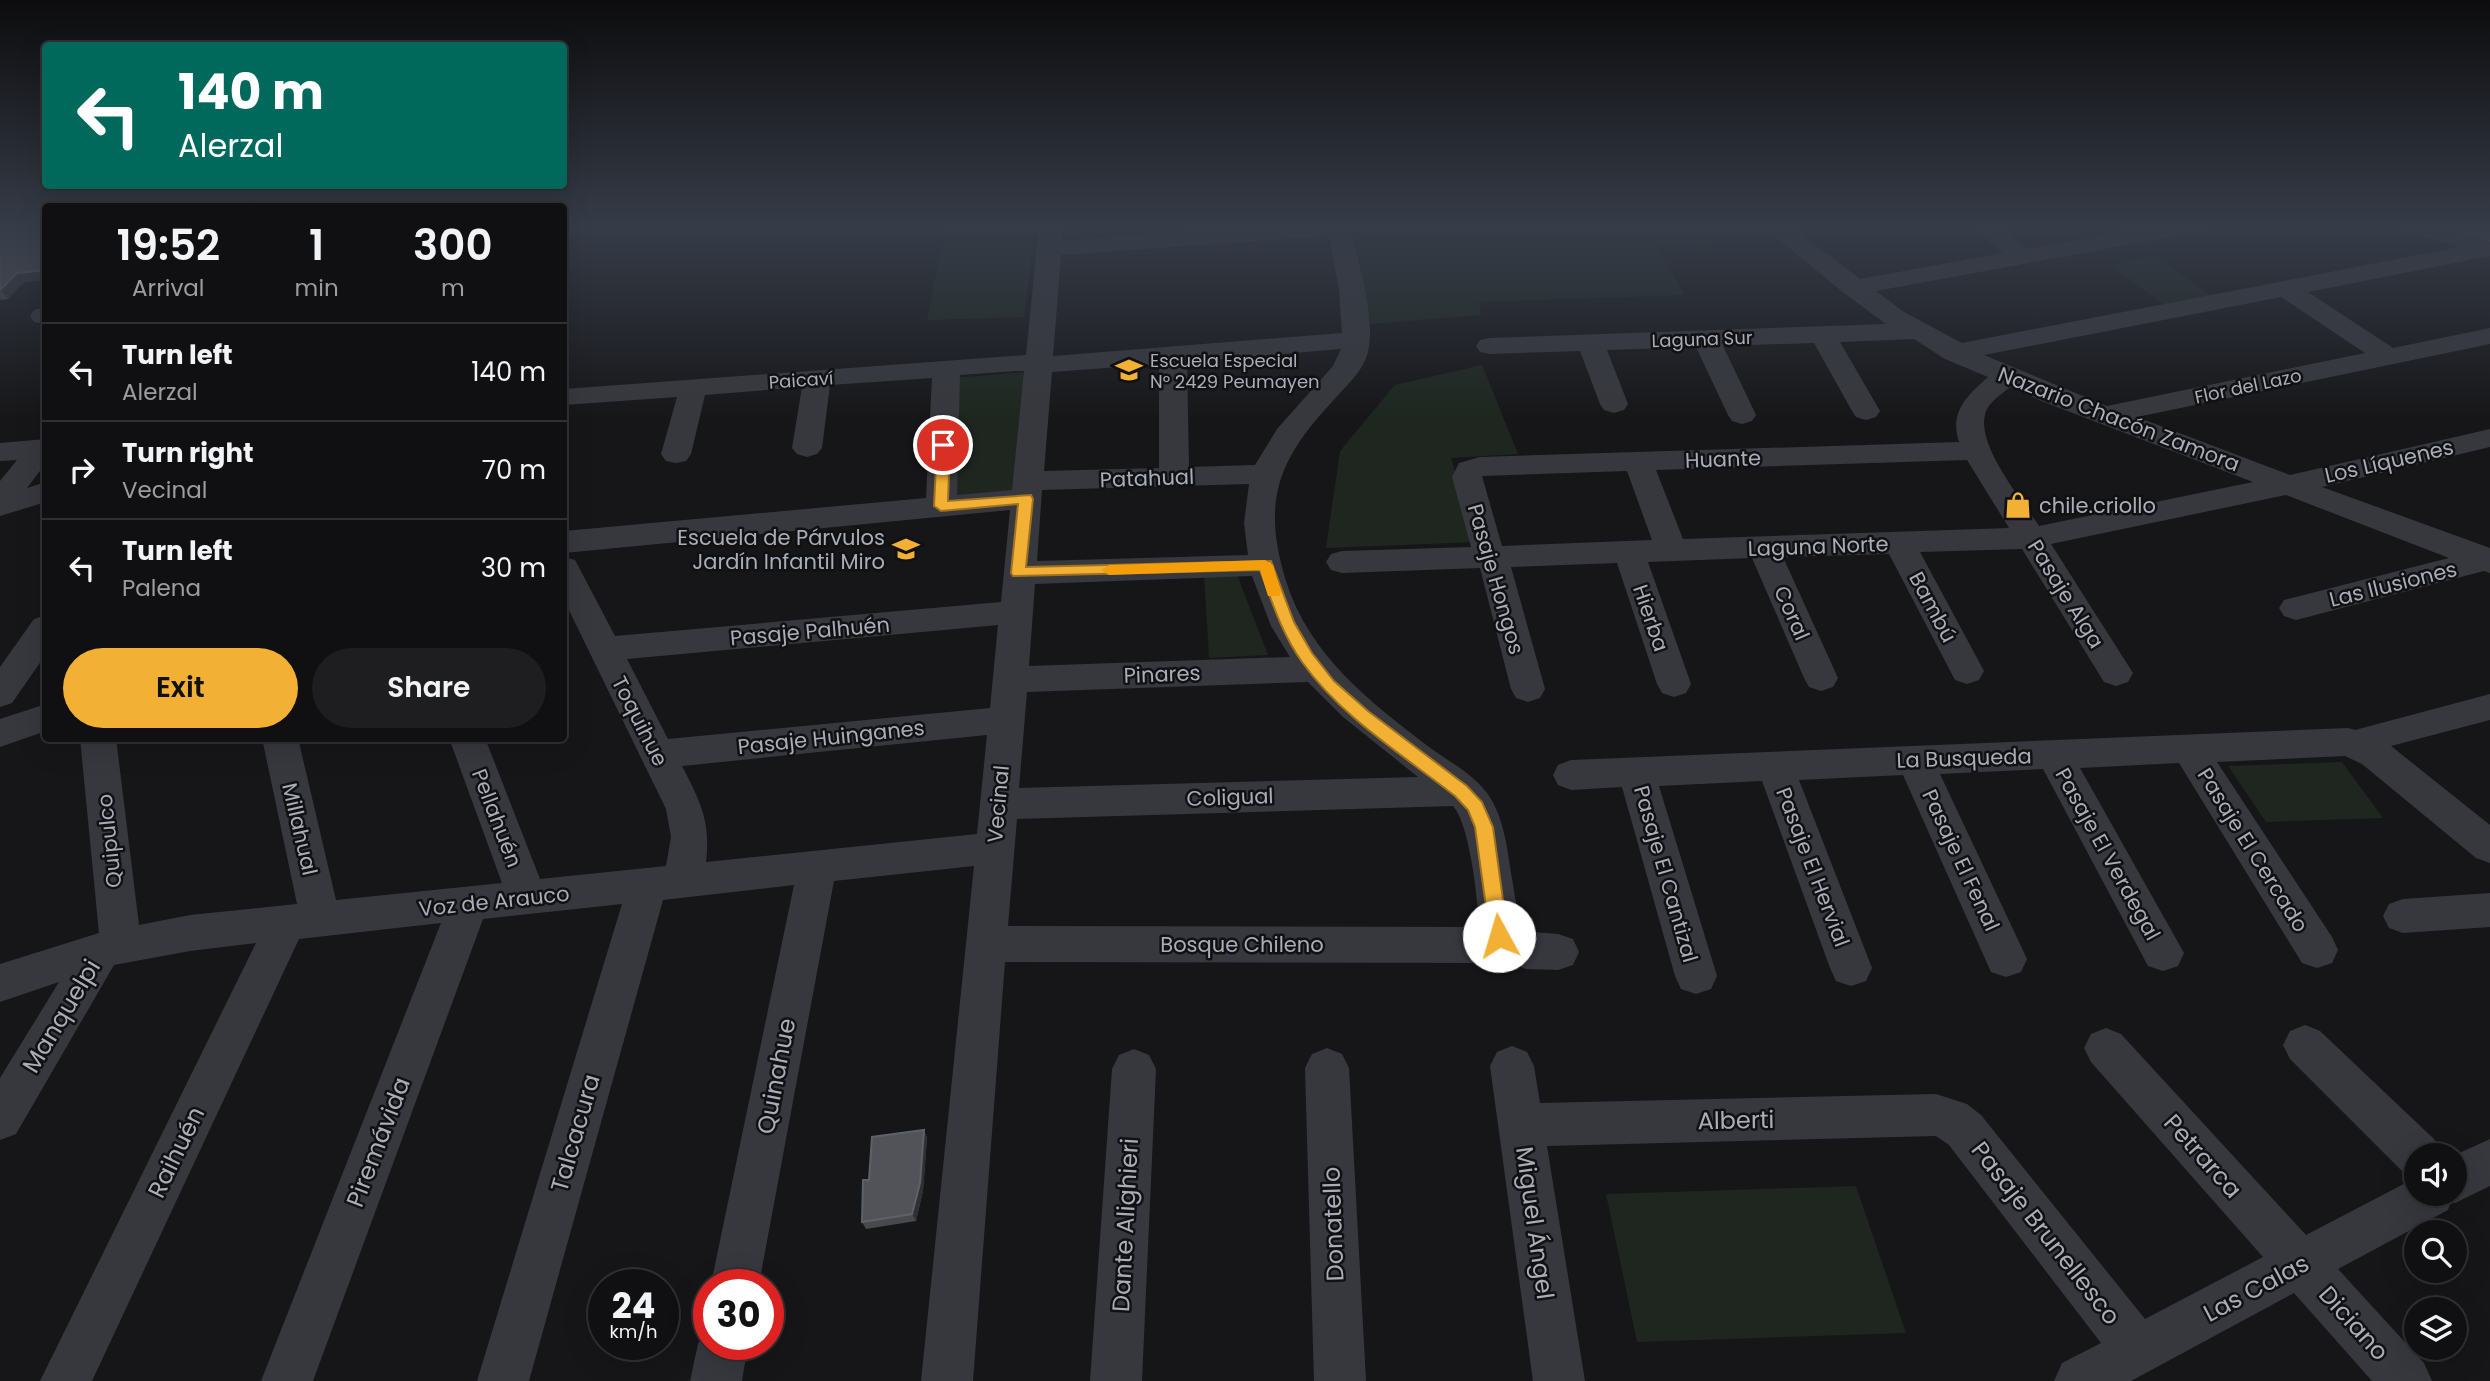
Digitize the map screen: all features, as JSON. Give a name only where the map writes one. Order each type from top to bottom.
[{"type":"street","name":"Vecinal","points":[[947,1381],[1044,290]]},
{"type":"street","points":[[1349,290],[1356,340],[1352,359],[1288,434],[1266,474],[1259,511],[1265,565],[1286,622],[1315,668],[1344,700],[1461,791],[1476,807],[1484,827],[1500,930],[1496,941]]},
{"type":"street","name":"Nazario Chacón Zamora","points":[[1857,290],[1915,331],[2006,376],[2489,560]]},
{"type":"street","points":[[1955,352],[2278,290]]},
{"type":"street","points":[[2288,290],[2389,357]]},
{"type":"street","name":"Laguna Sur","points":[[1490,346],[1915,331]]},
{"type":"street","points":[[1823,335],[1866,411]]},
{"type":"street","name":"Flor del Lazo","points":[[2107,415],[2490,336]]},
{"type":"street","points":[[1706,339],[1742,415]]},
{"type":"street","name":"Paicaví","points":[[567,400],[817,378],[1356,340]]},
{"type":"street","points":[[1591,343],[1614,404]]},
{"type":"street","points":[[1173,355],[1174,477]]},
{"type":"street","points":[[941,506],[946,369]]},
{"type":"street","name":"Pasaje Alga","points":[[2006,376],[1972,407],[1968,431],[1976,451],[2116,673]]},
{"type":"street","points":[[807,448],[817,378]]},
{"type":"street","points":[[676,454],[693,388]]},
{"type":"street","name":"Los Líquenes","points":[[2288,485],[2490,438]]},
{"type":"street","points":[[0,452],[42,449]]},
{"type":"street","points":[[0,504],[42,450]]},
{"type":"street","name":"Huante","points":[[1470,470],[1480,466],[1976,451]]},
{"type":"street","points":[[1638,461],[1672,551]]},
{"type":"street","name":"Pasaje Hongos","points":[[1470,470],[1467,477],[1499,576],[1528,689]]},
{"type":"street","name":"Patahual","points":[[567,542],[941,506],[1026,490],[1174,477],[1266,474]]},
{"type":"street","name":"Laguna Norte","points":[[1342,562],[2031,538],[2288,485]]},
{"type":"street","points":[[0,504],[42,493]]},
{"type":"street","name":"Bambú","points":[[1899,543],[1967,671]]},
{"type":"street","name":"Coral","points":[[1763,548],[1821,677]]},
{"type":"street","name":"Hierba","points":[[1629,552],[1674,684]]},
{"type":"street","name":"Las Ilusiones","points":[[2296,608],[2489,560]]},
{"type":"street","points":[[1019,573],[1265,565]]},
{"type":"street","name":"Toquihue","points":[[567,574],[684,809],[689,826],[666,883]]},
{"type":"street","name":"Pasaje Palhuén","points":[[605,649],[1016,612]]},
{"type":"street","points":[[0,694],[42,633]]},
{"type":"street","name":"Pinares","points":[[1009,680],[1315,668]]},
{"type":"street","points":[[2358,745],[2374,737],[2490,707]]},
{"type":"street","points":[[0,733],[42,718]]},
{"type":"street","name":"Pasaje Huinganes","points":[[657,754],[1006,720]]},
{"type":"street","name":"Quipulco","points":[[98,742],[111,947]]},
{"type":"street","name":"Millahual","points":[[280,742],[303,921]]},
{"type":"street","name":"Pellahuén","points":[[468,742],[527,898]]},
{"type":"street","name":"La Busqueda","points":[[1571,775],[2339,742],[2358,745]]},
{"type":"street","points":[[2358,745],[2375,754],[2490,847]]},
{"type":"street","name":"Pasaje El Cercado","points":[[2189,749],[2317,950]]},
{"type":"street","name":"Pasaje El Verdegal","points":[[2054,755],[2163,953]]},
{"type":"street","name":"Pasaje El Fenal","points":[[1915,760],[2007,959]]},
{"type":"street","name":"Pasaje El Hervial","points":[[1775,766],[1851,968]]},
{"type":"street","name":"Pasaje El Cantizal","points":[[1636,772],[1696,976]]},
{"type":"street","name":"Coligual","points":[[998,804],[1461,791]]},
{"type":"street","name":"Voz de Arauco","points":[[0,983],[111,947],[190,933],[994,848]]},
{"type":"street","name":"Quinahue","points":[[738,1269],[817,867]]},
{"type":"street","name":"Talcacura","points":[[503,1381],[666,883]]},
{"type":"street","name":"Piremávida","points":[[287,1381],[469,904]]},
{"type":"street","points":[[2403,916],[2490,911]]},
{"type":"street","name":"Raihuén","points":[[66,1381],[303,921]]},
{"type":"street","name":"Bosque Chileno","points":[[986,944],[1483,945],[1496,941],[1513,948],[1558,952]]},
{"type":"street","name":"Manquelpi","points":[[0,1119],[111,947]]},
{"type":"street","points":[[2305,1045],[2406,1143]]},
{"type":"street","name":"Petrarca","points":[[2106,1048],[2301,1265]]},
{"type":"street","name":"Miguel Ángel","points":[[1512,1066],[1559,1381]]},
{"type":"street","name":"Donatello","points":[[1327,1068],[1339,1381]]},
{"type":"street","name":"Dante Alighieri","points":[[1116,1381],[1134,1069]]},
{"type":"street","name":"Alberti","points":[[1521,1125],[1936,1115],[1951,1119]]},
{"type":"street","name":"Pasaje Brunellesco","points":[[1951,1119],[1965,1130],[2138,1350]]},
{"type":"street","points":[[2467,1173],[2490,1161]]},
{"type":"street","name":"Las Calas","points":[[2080,1381],[2409,1206]]},
{"type":"street","name":"Diciano","points":[[2301,1265],[2406,1381]]},
{"type":"street","points":[[716,1381],[720,1360]]},
{"type":"shaded area","points":[[933,290],[1027,290],[1024,317],[927,320]]},
{"type":"shaded area","points":[[1365,290],[1682,290],[1685,295],[1479,302],[1481,315],[1371,324]]},
{"type":"shaded area","points":[[2144,290],[2203,290],[2211,296],[2164,305]]},
{"type":"shaded area","points":[[1482,365],[1518,454],[1451,458],[1476,542],[1326,548],[1340,451],[1395,385]]},
{"type":"shaded area","points":[[1027,372],[1016,490],[948,496],[951,378]]},
{"type":"shaded area","points":[[1236,572],[1268,655],[1209,658],[1204,573]]},
{"type":"shaded area","points":[[2342,762],[2383,818],[2266,822],[2228,766]]},
{"type":"shaded area","points":[[1856,1186],[1906,1333],[1637,1342],[1606,1194]]},
{"type":"building","points":[[924,1130],[920,1183],[912,1214],[862,1222],[863,1180],[869,1180],[872,1137]]},
{"type":"slow traffic","points":[[1109,570],[1265,565],[1274,592]]},
{"type":"place","name":"Escuela Especial N° 2429 Peumayen","points":[[1129,370]]},
{"type":"place","name":"chile.criollo","points":[[2018,505]]},
{"type":"place","name":"Escuela de Párvulos Jardín Infantil Miro","points":[[906,549]]},
{"type":"route","points":[[943,445],[941,506],[1026,499],[1019,573],[1265,565],[1286,622],[1328,685],[1362,715],[1461,791],[1476,807],[1484,827],[1499,936]]}]
